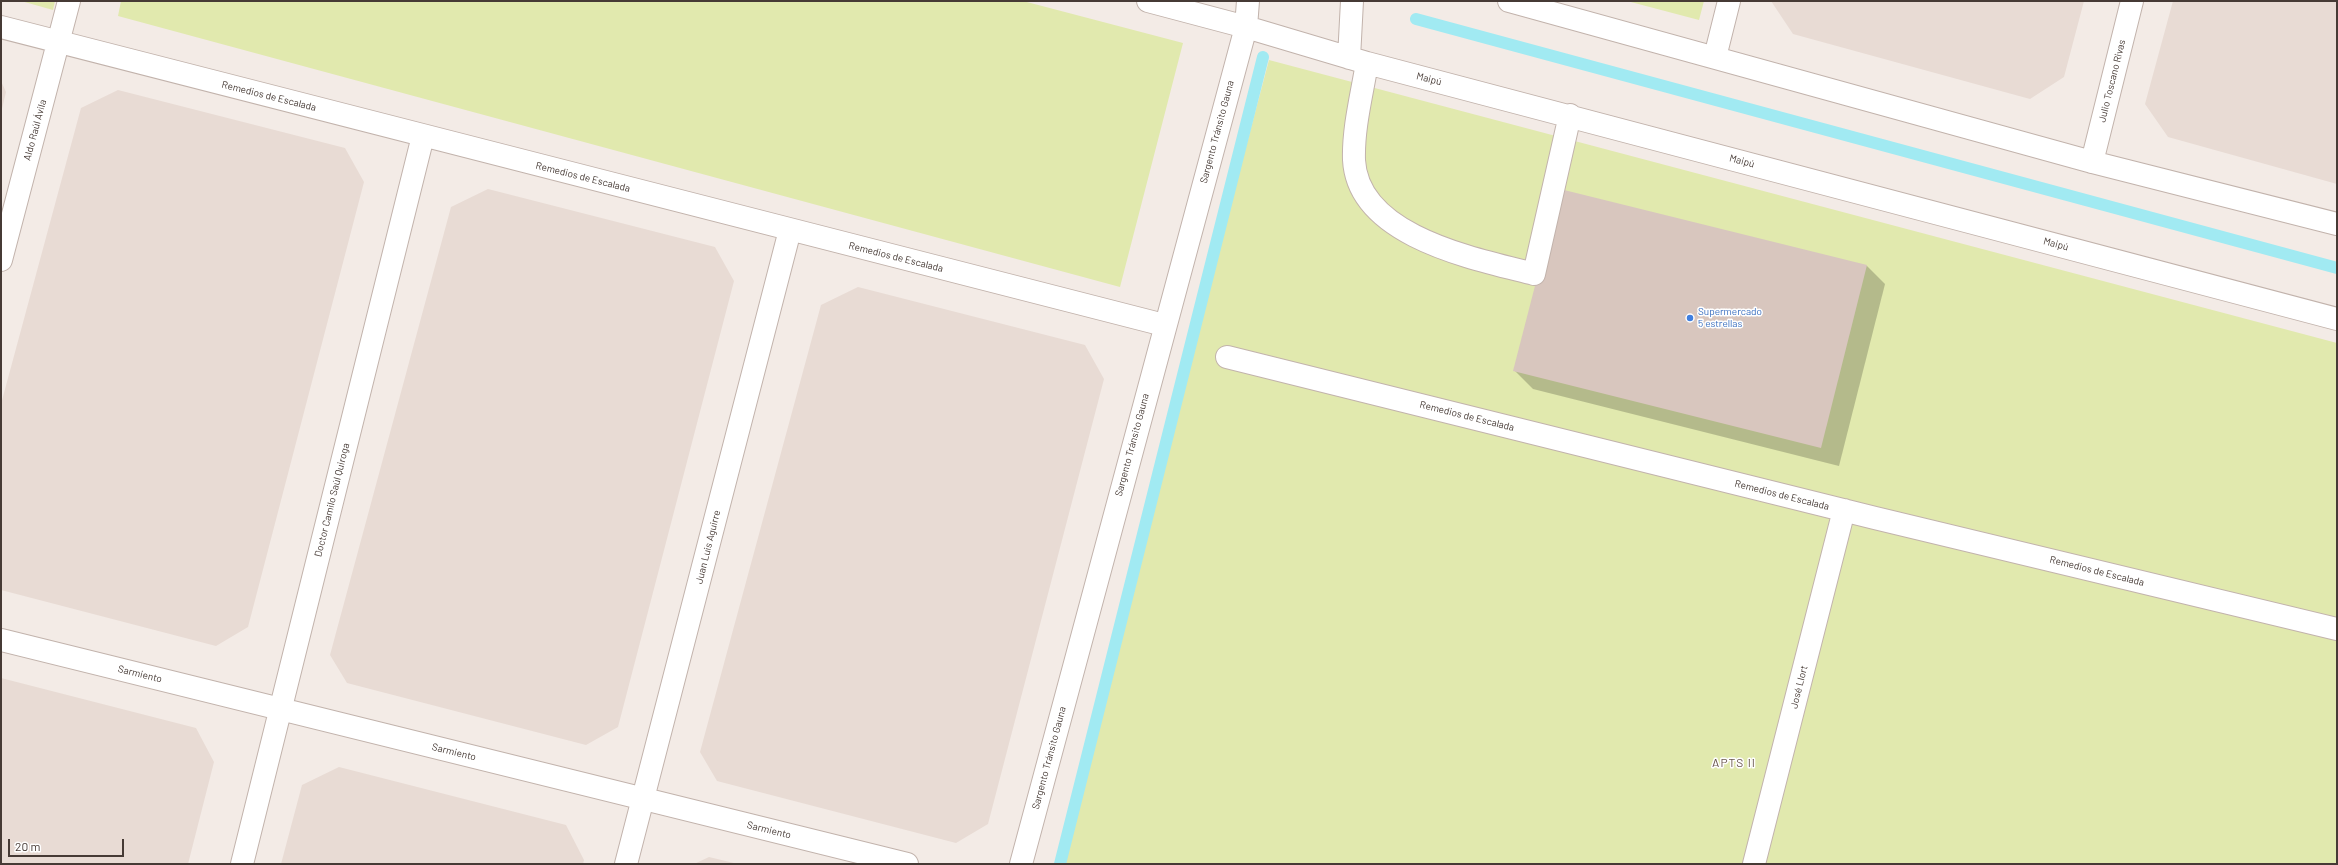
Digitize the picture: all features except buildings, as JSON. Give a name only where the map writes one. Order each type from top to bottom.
[{"type":"street","name":"Aldo Raúl Ávila","points":[[1,260],[69,1]]},
{"type":"street","name":"Maipú","points":[[1148,1],[1246,27],[1358,60],[2337,319]]},
{"type":"street","name":"Sargento Tránsito Gauna","points":[[1021,864],[1164,325],[1246,27],[1248,1]]},
{"type":"street","points":[[1352,1],[1358,60],[1354,160],[1362,191],[1385,216],[1420,238],[1447,251],[1534,274],[1570,115]]},
{"type":"street","points":[[1509,1],[2092,162],[2337,224]]},
{"type":"street","points":[[1715,57],[1729,1]]},
{"type":"street","name":"Julio Toscano Rivas","points":[[2092,162],[2132,1]]},
{"type":"street","name":"Remedios de Escalada","points":[[1,27],[1164,325]]},
{"type":"street","name":"Doctor Camilo Saúl Quiroga","points":[[242,864],[423,136]]},
{"type":"street","name":"Juan Luis Aguirre","points":[[626,864],[790,230]]},
{"type":"street","name":"Remedios de Escalada","points":[[1227,357],[1844,510],[2337,630]]},
{"type":"street","name":"José Llort","points":[[1754,864],[1844,510]]},
{"type":"street","name":"Sarmiento","points":[[1,640],[908,864]]},
{"type":"shaded area","points":[[1771,1],[2084,1],[2064,77],[2030,99],[1793,34]]},
{"type":"shaded area","points":[[2173,1],[2337,1],[2337,184],[2168,137],[2145,104]]},
{"type":"shaded area","points":[[1,81],[6,92],[1,113]]},
{"type":"shaded area","points":[[118,90],[345,148],[364,182],[248,627],[216,646],[1,590],[1,404],[81,108]]},
{"type":"shaded area","points":[[488,189],[715,247],[734,281],[618,727],[586,745],[347,683],[330,655],[451,207]]},
{"type":"shaded area","points":[[858,287],[1085,345],[1104,379],[988,824],[956,843],[717,781],[700,752],[821,305]]},
{"type":"shaded area","points":[[1,678],[196,728],[214,762],[188,864],[1,864]]},
{"type":"shaded area","points":[[339,767],[566,825],[584,860],[583,864],[281,864],[302,785]]},
{"type":"shaded area","points":[[709,857],[738,864],[694,864]]},
{"type":"green space","points":[[21,1],[55,1],[53,10]]},
{"type":"green space","points":[[121,1],[1023,1],[1183,43],[1120,287],[118,16]]},
{"type":"green space","points":[[1627,1],[1704,1],[1699,20]]},
{"type":"green space","points":[[1269,60],[2337,343],[2337,864],[1056,864]]},
{"type":"waterway","points":[[1416,19],[2337,268]]},
{"type":"waterway","points":[[1060,864],[1263,57]]},
{"type":"place","name":"Supermercado 5 estrellas","points":[[1690,318]]},
{"type":"district","name":"APTS II","points":[[1734,763]]}]
